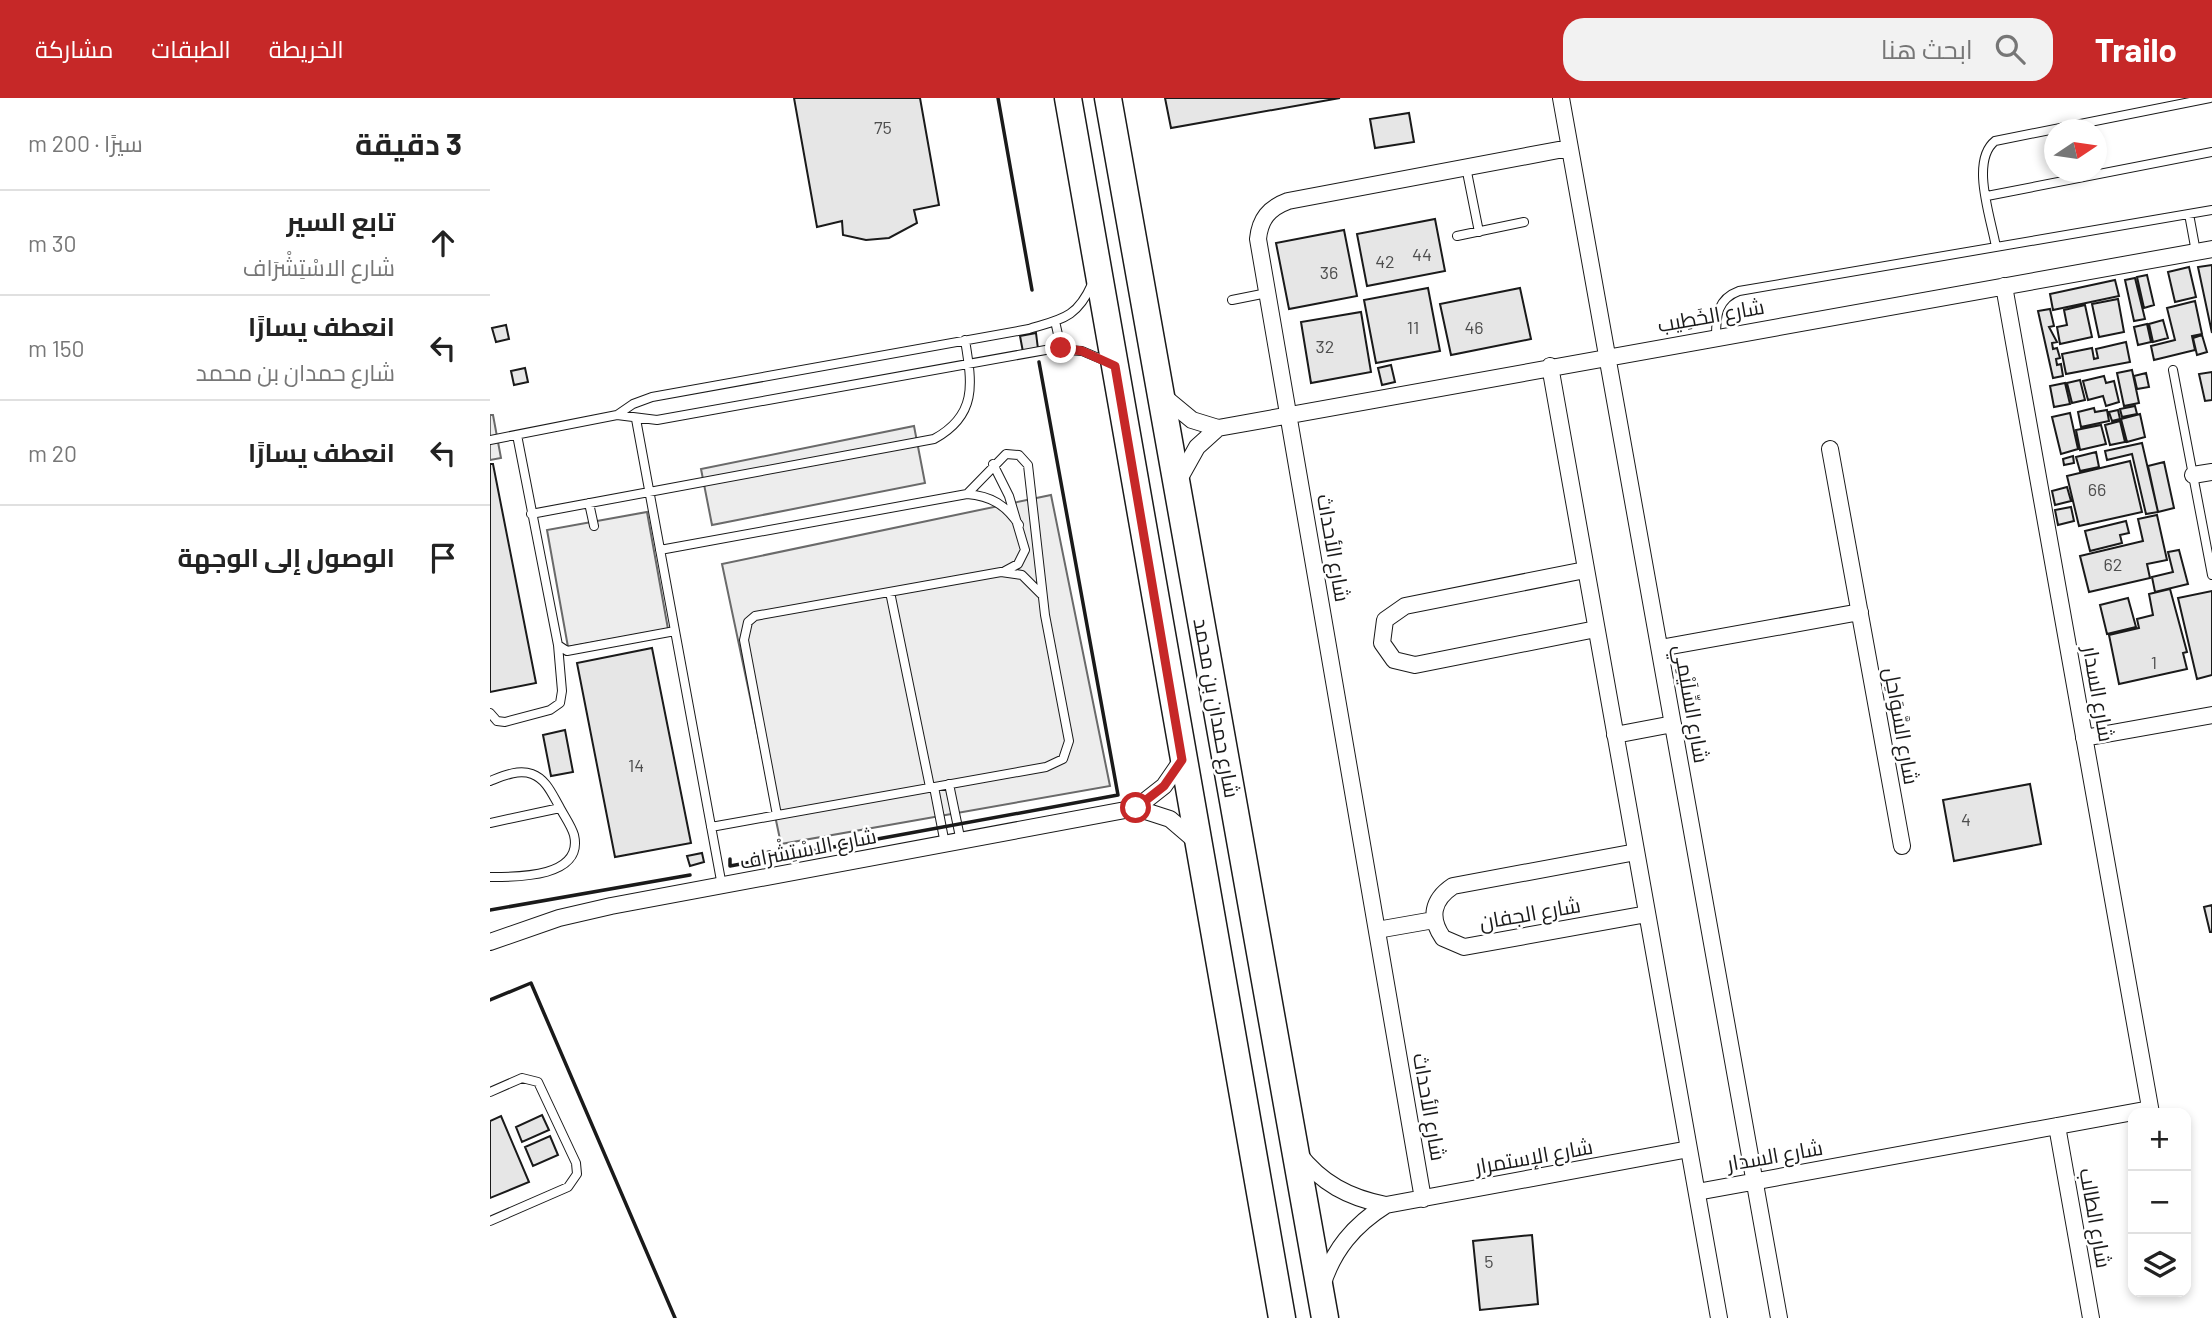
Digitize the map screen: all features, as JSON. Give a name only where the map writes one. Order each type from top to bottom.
[{"type":"main road","name":"شارع حمدان بن محمد","points":[[1068,98],[1282,1318]]},
{"type":"main road","name":"شارع حمدان بن محمد","points":[[1108,98],[1325,1318]]},
{"type":"street","name":"شارع السِّلَيْمِي","points":[[1560,98],[1779,1318]]},
{"type":"street","name":"شارع الأحداث","points":[[1423,1199],[1258,239],[1263,219],[1278,204],[1569,148]]},
{"type":"street","name":"شارع الخَطِيب","points":[[1218,428],[1549,366],[2204,250]]},
{"type":"street","name":"شارع السدار","points":[[2004,286],[2149,1108]]},
{"type":"street","points":[[1549,366],[1719,1318]]},
{"type":"street","points":[[1160,393],[1192,420],[1218,428],[1188,458],[1177,484]]},
{"type":"street","name":"شارع السَّوَاحِل","points":[[1830,449],[1902,846]]},
{"type":"street","points":[[2193,475],[2212,472]]},
{"type":"street","points":[[1585,570],[1405,606],[1385,620],[1382,643],[1394,660],[1415,665],[1596,629]]},
{"type":"street","points":[[1660,648],[1860,612]]},
{"type":"street","points":[[2084,738],[2212,715]]},
{"type":"street","points":[[1615,735],[1673,723]]},
{"type":"street","name":"شارع الاسْتِشْرَاف","points":[[490,942],[585,911],[1136,808],[1164,786],[1182,760]]},
{"type":"street","name":"شارع الاسْتِشْرَاف","points":[[1136,808],[1170,819],[1198,843]]},
{"type":"street","name":"شارع الجفان","points":[[1636,852],[1453,886],[1436,902],[1434,920],[1443,938],[1464,947],[1647,914]]},
{"type":"street","points":[[1377,930],[1434,920]]},
{"type":"street","name":"شارع السدار","points":[[1697,1192],[2128,1115]]},
{"type":"street","name":"شارع الطالب","points":[[2057,1126],[2091,1318]]},
{"type":"street","name":"شارع الإستمرار","points":[[1295,1148],[1325,1181],[1364,1201],[1386,1205],[1689,1149]]},
{"type":"street","name":"شارع الإستمرار","points":[[1320,1292],[1326,1270],[1351,1233],[1386,1205]]},
{"type":"lane","points":[[1996,247],[1982,159],[1995,141],[2210,98]]},
{"type":"lane","points":[[1987,196],[2212,152]]},
{"type":"lane","points":[[1466,167],[1479,232]]},
{"type":"lane","points":[[1716,337],[1718,309],[1727,297],[1739,291],[2212,209]]},
{"type":"lane","points":[[2189,214],[2204,250]]},
{"type":"lane","points":[[1457,236],[1524,222]]},
{"type":"lane","points":[[490,440],[617,415],[633,404],[652,397],[1055,321],[1068,317],[1080,306],[1098,268]]},
{"type":"lane","points":[[1232,300],[1267,293]]},
{"type":"lane","points":[[1055,321],[1061,348]]},
{"type":"lane","points":[[531,514],[934,439],[957,422],[967,405],[972,386],[965,340]]},
{"type":"lane","points":[[617,415],[657,420],[1061,348],[1082,351],[1115,366]]},
{"type":"lane","points":[[2173,370],[2212,575]]},
{"type":"lane","points":[[636,419],[722,886]]},
{"type":"lane","points":[[490,713],[497,721],[505,722],[550,710],[560,703],[562,691],[558,645],[517,435]]},
{"type":"lane","points":[[711,827],[1055,764],[1068,751],[1069,741],[1043,596],[1028,465],[1013,453],[1000,457],[967,494]]},
{"type":"lane","points":[[993,464],[1004,482],[1024,541],[1023,556],[1018,564],[1001,572]]},
{"type":"lane","points":[[660,550],[967,494],[992,499],[1003,505],[1019,525]]},
{"type":"lane","points":[[589,503],[594,526]]},
{"type":"lane","points":[[777,815],[744,640],[748,622],[764,613],[1001,572],[1013,572],[1029,579],[1043,596]]},
{"type":"lane","points":[[890,592],[932,787],[953,843]]},
{"type":"lane","points":[[558,645],[567,651],[675,631]]},
{"type":"lane","points":[[490,781],[512,774],[529,773],[544,782],[574,836],[570,858],[562,866],[517,876],[490,877]]},
{"type":"lane","points":[[949,784],[953,843]]},
{"type":"lane","points":[[490,823],[560,808]]},
{"type":"lane","points":[[490,1092],[522,1078],[537,1082],[578,1168],[576,1179],[568,1187],[490,1221]]},
{"type":"shaded area","points":[[490,415],[493,415],[501,458],[490,460]]},
{"type":"shaded area","points":[[914,426],[925,483],[712,525],[701,469]]},
{"type":"shaded area","points":[[1051,495],[1110,786],[781,844],[722,564]]},
{"type":"shaded area","points":[[647,512],[668,629],[568,647],[547,530]]},
{"type":"building","points":[[794,98],[920,98],[939,205],[914,210],[917,223],[889,238],[866,240],[843,235],[842,221],[817,227]]},
{"type":"building","points":[[1165,98],[1340,98],[1171,128]]},
{"type":"building","points":[[1409,113],[1414,142],[1375,148],[1370,119]]},
{"type":"building","points":[[1435,219],[1445,271],[1367,286],[1357,234]]},
{"type":"building","points":[[1344,230],[1357,296],[1289,309],[1276,243]]},
{"type":"building","points":[[2212,265],[2212,333],[2198,267]]},
{"type":"building","points":[[2189,267],[2196,297],[2175,302],[2168,272]]},
{"type":"building","points":[[2147,275],[2154,305],[2144,308],[2137,277]]},
{"type":"building","points":[[2135,278],[2145,319],[2134,321],[2125,280]]},
{"type":"building","points":[[2115,280],[2119,296],[2053,310],[2050,294]]},
{"type":"building","points":[[1428,288],[1440,351],[1376,363],[1364,300]]},
{"type":"building","points":[[1520,288],[1531,339],[1451,355],[1440,304]]},
{"type":"building","points":[[2118,299],[2124,332],[2099,337],[2092,304]]},
{"type":"building","points":[[2195,301],[2202,334],[2192,336],[2195,350],[2154,360],[2151,346],[2175,340],[2167,308]]},
{"type":"building","points":[[2085,305],[2092,337],[2060,344],[2057,327],[2067,325],[2064,310]]},
{"type":"building","points":[[2050,309],[2054,326],[2049,327],[2057,342],[2052,343],[2053,349],[2057,348],[2060,358],[2056,359],[2057,365],[2061,364],[2063,376],[2053,378],[2038,311]]},
{"type":"building","points":[[1361,312],[1371,372],[1311,383],[1301,322]]},
{"type":"building","points":[[2163,320],[2168,338],[2153,342],[2149,324]]},
{"type":"building","points":[[2147,324],[2151,342],[2138,345],[2134,327]]},
{"type":"building","points":[[506,325],[509,339],[496,342],[492,328]]},
{"type":"building","points":[[1036,333],[1038,349],[1023,352],[1020,336]]},
{"type":"building","points":[[2202,335],[2207,352],[2197,355],[2193,338]]},
{"type":"building","points":[[2126,342],[2130,362],[2066,374],[2062,354],[2092,348],[2094,359],[2098,358],[2096,349]]},
{"type":"building","points":[[1391,365],[1395,382],[1382,385],[1378,368]]},
{"type":"building","points":[[525,368],[528,382],[514,385],[511,371]]},
{"type":"building","points":[[2132,370],[2139,403],[2124,406],[2117,373]]},
{"type":"building","points":[[2212,372],[2212,400],[2205,401],[2199,374]]},
{"type":"building","points":[[2146,373],[2149,387],[2137,389],[2134,376]]},
{"type":"building","points":[[2104,376],[2106,383],[2114,381],[2119,402],[2106,406],[2103,396],[2088,400],[2083,381]]},
{"type":"building","points":[[2080,380],[2085,400],[2072,403],[2067,383]]},
{"type":"building","points":[[2065,383],[2070,404],[2054,407],[2050,386]]},
{"type":"building","points":[[2135,406],[2137,414],[2122,417],[2120,409]]},
{"type":"building","points":[[2094,408],[2095,412],[2107,410],[2109,421],[2081,427],[2078,412]]},
{"type":"building","points":[[2118,410],[2120,419],[2112,421],[2109,412]]},
{"type":"building","points":[[2070,413],[2078,449],[2061,454],[2052,417]]},
{"type":"building","points":[[2140,414],[2145,437],[2127,442],[2121,419]]},
{"type":"building","points":[[2120,421],[2125,442],[2110,445],[2105,425]]},
{"type":"building","points":[[2101,425],[2106,444],[2080,450],[2076,430]]},
{"type":"building","points":[[2142,443],[2158,512],[2146,514],[2132,454],[2107,460],[2105,451]]},
{"type":"building","points":[[2096,452],[2099,467],[2080,471],[2076,457]]},
{"type":"building","points":[[2073,456],[2074,463],[2064,465],[2063,459]]},
{"type":"building","points":[[2130,461],[2142,512],[2079,526],[2067,476]]},
{"type":"building","points":[[2164,462],[2174,508],[2158,512],[2148,466]]},
{"type":"building","points":[[490,464],[493,464],[536,683],[490,692]]},
{"type":"building","points":[[2067,487],[2071,501],[2055,505],[2052,491]]},
{"type":"building","points":[[2071,507],[2074,521],[2058,525],[2055,510]]},
{"type":"building","points":[[2157,515],[2167,560],[2147,564],[2150,578],[2089,592],[2080,556],[2143,541],[2138,519]]},
{"type":"building","points":[[2126,521],[2129,533],[2120,535],[2122,543],[2090,551],[2085,531]]},
{"type":"building","points":[[2179,550],[2188,584],[2155,592],[2152,577],[2173,572],[2168,552]]},
{"type":"building","points":[[2170,589],[2187,652],[2183,653],[2187,669],[2119,684],[2109,635],[2139,628],[2137,619],[2153,615],[2149,594]]},
{"type":"building","points":[[2212,591],[2212,675],[2197,679],[2178,598]]},
{"type":"building","points":[[2128,598],[2136,627],[2107,634],[2100,605]]},
{"type":"building","points":[[652,648],[691,843],[615,857],[577,663]]},
{"type":"building","points":[[565,730],[573,772],[551,776],[543,735]]},
{"type":"building","points":[[2030,784],[2041,844],[1954,861],[1943,800]]},
{"type":"building","points":[[702,853],[704,862],[690,866],[687,856]]},
{"type":"building","points":[[2212,905],[2212,932],[2210,932],[2204,907]]},
{"type":"building","points":[[542,1115],[549,1130],[522,1142],[516,1127]]},
{"type":"building","points":[[501,1116],[529,1182],[490,1198],[490,1121]]},
{"type":"building","points":[[550,1136],[558,1155],[533,1166],[525,1147]]},
{"type":"building","points":[[1532,1235],[1538,1304],[1480,1310],[1473,1241]]},
{"type":"wall","points":[[998,98],[1032,290]]},
{"type":"wall","points":[[730,859],[730,866],[1118,795],[1039,362]]},
{"type":"wall","points":[[490,910],[690,875]]},
{"type":"wall","points":[[490,1000],[531,983],[675,1318]]},
{"type":"route","points":[[1061,348],[1097,356],[1115,366],[1182,760],[1164,786],[1136,808]]}]
